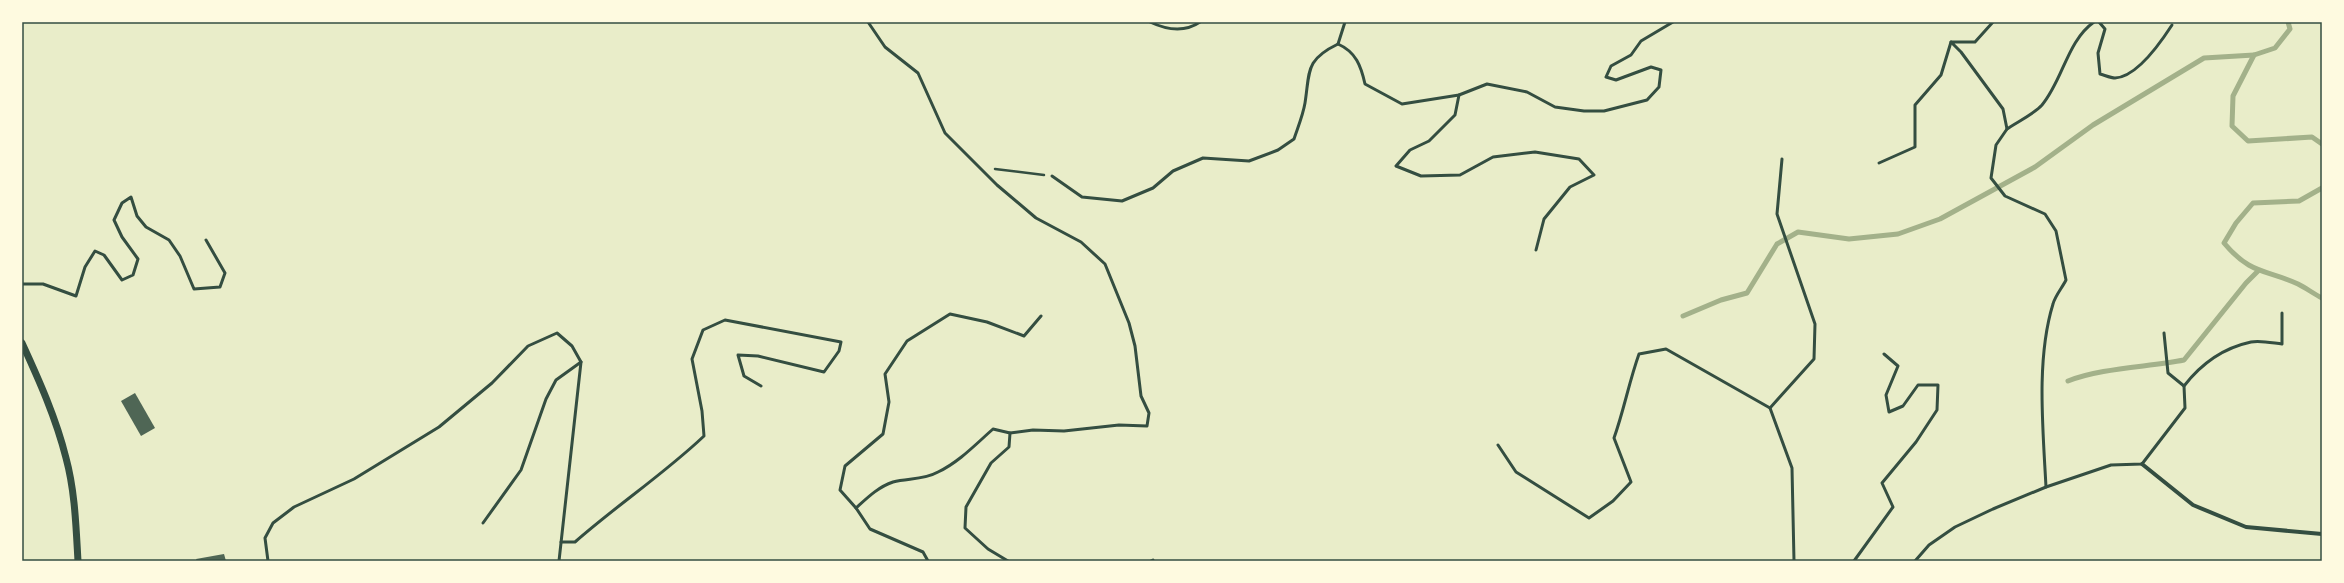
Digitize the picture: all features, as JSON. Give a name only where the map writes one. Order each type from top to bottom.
[{"type":"street","points":[[22,343],[48,403],[66,458],[76,515],[78,561]]},
{"type":"street","points":[[2142,464],[2193,505],[2246,527],[2322,534]]},
{"type":"lane","points":[[856,508],[873,492],[894,482],[915,480],[938,473],[961,457],[993,429],[1010,433],[1033,430],[1064,432],[1119,425],[1147,426],[1149,413],[1141,396],[1135,346],[1128,323],[1105,264],[1081,242],[1036,218],[997,185],[945,133],[918,73],[885,47],[868,22]]},
{"type":"lane","points":[[1150,22],[1164,29],[1190,29],[1200,22]]},
{"type":"lane","points":[[1052,176],[1082,197],[1122,201],[1153,188],[1173,171],[1203,158],[1249,161],[1278,150],[1294,139],[1304,105],[1308,74],[1320,53],[1338,44],[1345,22]]},
{"type":"lane","points":[[1338,44],[1348,48],[1361,64],[1365,84],[1402,104],[1459,95],[1487,84],[1527,92],[1555,107],[1584,111],[1604,110],[1647,100],[1659,88],[1661,70],[1651,67],[1616,80],[1606,77],[1611,66],[1631,55],[1641,41],[1673,22]]},
{"type":"lane","points":[[1951,42],[1975,42],[1993,22]]},
{"type":"lane","points":[[2046,486],[2042,394],[2047,335],[2053,303],[2066,280],[2056,231],[2045,214],[2005,196],[1991,178],[1996,145],[2007,129],[2042,105],[2074,46],[2086,28],[2094,22]]},
{"type":"lane","points":[[2099,22],[2105,29],[2098,53],[2100,74],[2116,78],[2140,65],[2163,39],[2172,25]]},
{"type":"lane","points":[[1951,42],[1961,52],[2003,109],[2007,129]]},
{"type":"lane","points":[[1879,163],[1915,147],[1915,105],[1941,75],[1951,42]]},
{"type":"lane","points":[[1459,95],[1455,115],[1429,141],[1410,150],[1396,166],[1421,176],[1460,175],[1493,157],[1521,153],[1535,152],[1579,159],[1594,175],[1570,187],[1544,219],[1536,250]]},
{"type":"lane","points":[[1770,408],[1814,359],[1815,324],[1790,249],[1776,214],[1782,159]]},
{"type":"lane","points":[[22,284],[44,284],[76,296],[85,267],[95,251],[104,255],[122,280],[133,275],[138,259],[122,237],[114,220],[122,203],[132,197],[137,216],[146,227],[169,240],[180,256],[194,289],[220,287],[225,273],[206,240]]},
{"type":"lane","points":[[1915,561],[1929,545],[1955,528],[2046,486],[2111,465],[2142,464],[2185,408],[2184,386],[2196,370],[2219,354],[2252,341],[2282,344],[2282,313]]},
{"type":"lane","points":[[928,561],[923,552],[870,529],[856,508],[840,490],[845,466],[883,434],[889,402],[885,374],[907,341],[950,314],[987,322],[1024,336],[1041,316]]},
{"type":"lane","points":[[561,542],[575,542],[646,483],[682,457],[704,436],[702,411],[692,359],[703,330],[725,320],[841,342],[839,351],[824,372],[758,356],[738,355],[744,376],[761,386]]},
{"type":"lane","points":[[268,561],[265,538],[273,523],[294,507],[354,479],[439,427],[492,383],[528,346],[558,333],[572,346],[581,362],[559,561]]},
{"type":"lane","points":[[2164,334],[2168,373],[2184,386]]},
{"type":"lane","points":[[1498,445],[1516,472],[1589,518],[1613,501],[1630,482],[1614,438],[1625,407],[1629,380],[1638,354],[1666,349],[1770,408],[1792,468],[1794,561]]},
{"type":"lane","points":[[1854,561],[1893,507],[1882,483],[1916,442],[1937,410],[1938,385],[1918,385],[1903,406],[1889,412],[1886,395],[1898,366],[1884,354]]},
{"type":"lane","points":[[483,523],[521,470],[546,399],[556,380],[581,362]]},
{"type":"lane","points":[[1008,561],[988,549],[965,528],[966,507],[991,463],[1009,447],[1010,433]]},
{"type":"path","points":[[978,166],[1052,176]]},
{"type":"building","points":[[135,393],[155,428],[141,436],[121,401]]},
{"type":"building","points":[[224,554],[226,561],[197,561],[196,559]]},
{"type":"waterway","points":[[2288,22],[2290,29],[2275,48],[2254,55],[2233,96],[2232,126],[2248,141],[2312,137],[2322,144]]},
{"type":"waterway","points":[[1683,316],[1721,300],[1747,293],[1777,244],[1798,232],[1849,239],[1898,234],[1940,219],[2035,167],[2093,125],[2204,58],[2254,55]]},
{"type":"waterway","points":[[2322,188],[2299,201],[2253,203],[2236,223],[2224,243],[2242,261],[2259,270],[2298,284],[2322,298]]},
{"type":"waterway","points":[[2068,381],[2109,370],[2184,360],[2246,283],[2258,271]]}]
